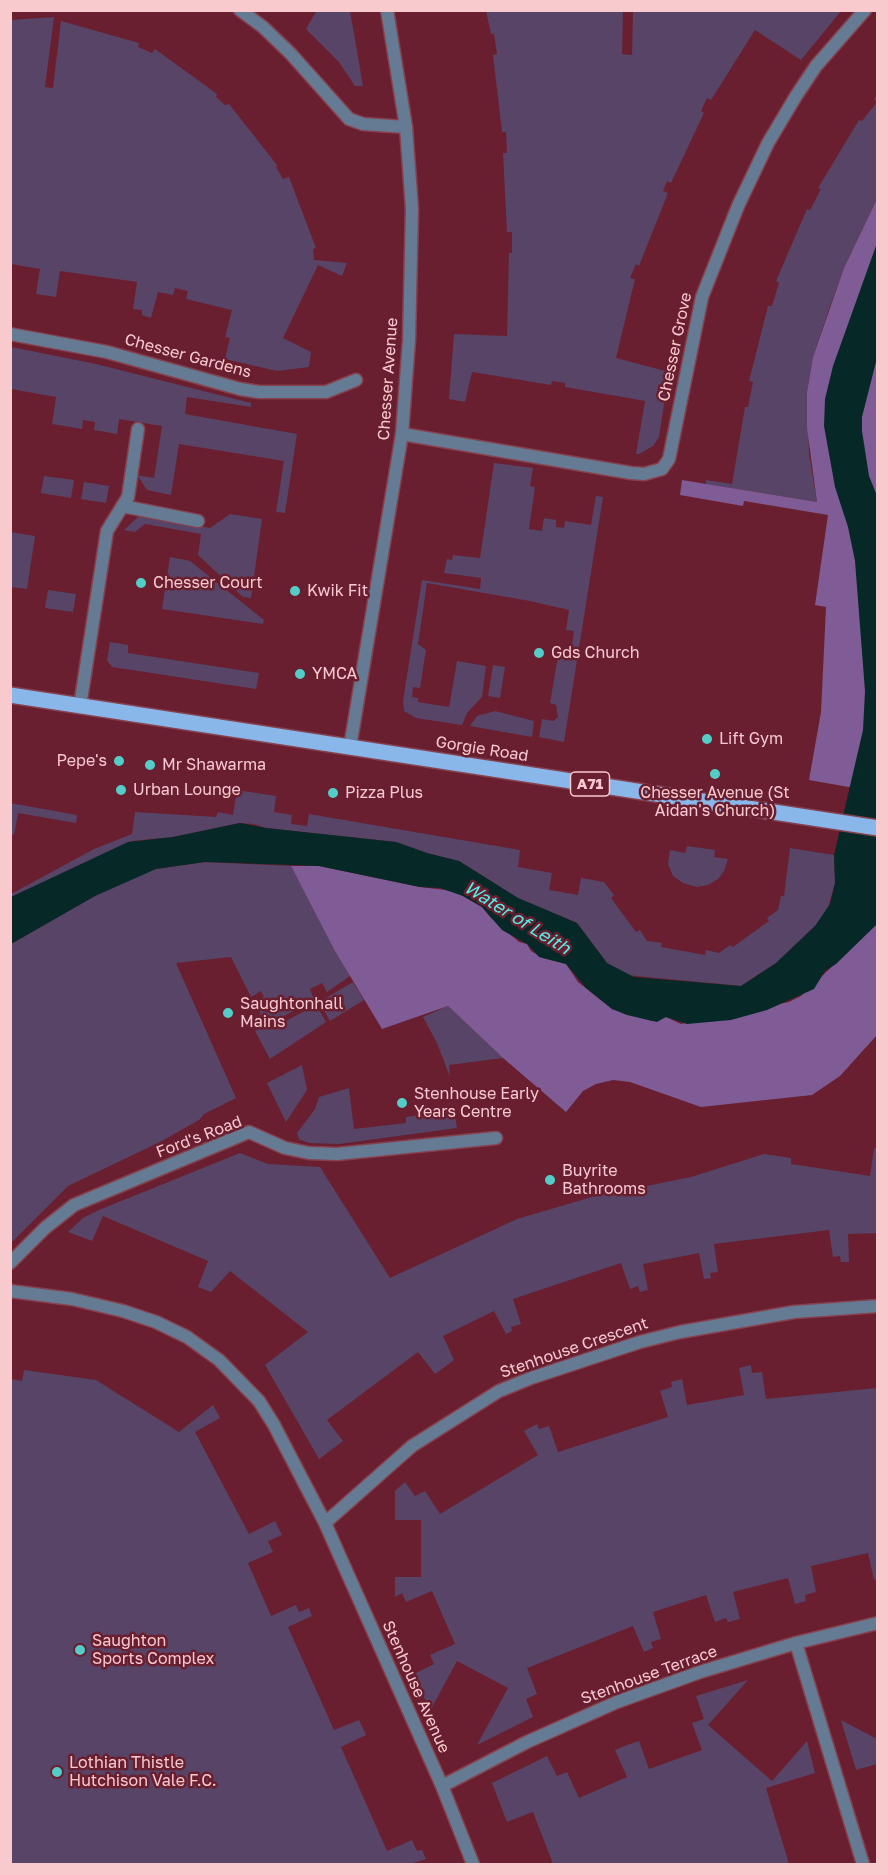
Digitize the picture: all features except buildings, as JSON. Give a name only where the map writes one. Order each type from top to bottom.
[{"type":"main road","name":"Gorgie Road","points":[[10,695],[878,828]]},
{"type":"street","points":[[240,10],[263,27],[291,54],[349,118],[363,124],[406,127]]},
{"type":"street","name":"Chesser Avenue","points":[[350,747],[402,434],[409,340],[412,209],[406,127],[387,10]]},
{"type":"street","name":"Chesser Grove","points":[[402,434],[631,473],[644,474],[662,469],[669,459],[702,297],[738,206],[768,143],[796,96],[816,66],[865,10]]},
{"type":"street","name":"Chesser Gardens","points":[[10,334],[107,352],[240,389],[259,392],[326,392],[356,381]]},
{"type":"street","points":[[81,706],[106,531],[122,506],[130,487],[138,429]]},
{"type":"street","points":[[122,506],[198,521]]},
{"type":"street","name":"Ford's Road","points":[[10,1263],[36,1236],[74,1205],[249,1132],[285,1148],[309,1153],[337,1154],[496,1138]]},
{"type":"street","points":[[10,1291],[72,1299],[141,1316],[172,1329],[202,1347],[233,1372],[259,1401],[325,1523]]},
{"type":"street","name":"Stenhouse Crescent","points":[[325,1523],[412,1446],[499,1391],[531,1378],[640,1342],[680,1332],[794,1312],[878,1306]]},
{"type":"street","name":"Stenhouse Avenue","points":[[325,1523],[442,1786],[473,1864]]},
{"type":"street","name":"Stenhouse Terrace","points":[[442,1786],[527,1742],[617,1701],[796,1643],[878,1623]]},
{"type":"street","points":[[796,1643],[863,1864]]},
{"type":"shaded area","points":[[317,10],[350,11],[363,86],[355,86],[339,62],[306,29]]},
{"type":"shaded area","points":[[486,11],[623,11],[622,54],[632,55],[633,11],[841,11],[801,60],[755,30],[711,100],[707,98],[701,111],[704,113],[671,183],[667,181],[663,191],[668,193],[639,266],[636,264],[630,278],[635,279],[616,358],[669,372],[659,437],[653,446],[639,454],[636,454],[645,401],[565,387],[565,383],[552,381],[551,385],[472,372],[465,402],[449,399],[454,334],[507,336],[509,253],[512,253],[512,232],[507,232],[503,153],[507,153],[506,132],[502,132],[493,55],[497,54],[494,34],[491,34]]},
{"type":"shaded area","points":[[54,17],[45,87],[53,88],[61,21],[139,43],[138,47],[152,53],[155,49],[217,94],[216,97],[225,105],[229,104],[277,165],[283,179],[289,177],[316,248],[313,249],[314,260],[347,263],[342,276],[318,265],[283,338],[311,352],[309,367],[277,371],[225,359],[230,338],[225,337],[232,310],[186,299],[188,291],[175,288],[173,295],[158,292],[151,318],[142,315],[142,310],[133,309],[137,282],[60,271],[56,297],[36,294],[40,269],[11,264],[11,20]]},
{"type":"shaded area","points":[[877,102],[877,199],[844,268],[828,312],[813,357],[807,392],[809,454],[817,502],[706,484],[706,480],[732,484],[745,407],[748,407],[753,382],[749,381],[768,306],[772,306],[779,283],[776,281],[807,209],[810,210],[821,189],[818,188],[859,120],[862,121]]},
{"type":"shaded area","points":[[877,199],[877,792],[809,780],[821,712],[826,607],[815,605],[828,515],[744,501],[743,506],[680,495],[682,480],[817,502],[807,428],[807,392],[813,357],[844,268]]},
{"type":"shaded area","points":[[11,347],[96,364],[251,403],[251,407],[187,397],[185,414],[297,434],[285,513],[276,512],[284,461],[179,444],[171,495],[147,490],[137,475],[154,478],[162,426],[119,419],[117,434],[94,430],[95,422],[83,420],[82,429],[52,424],[56,397],[11,389]]},
{"type":"shaded area","points":[[494,463],[533,468],[530,486],[535,487],[529,529],[542,531],[544,518],[556,520],[556,527],[564,528],[565,521],[591,525],[596,496],[603,497],[564,742],[539,737],[542,719],[553,721],[558,717],[556,705],[550,703],[558,656],[570,657],[574,631],[566,630],[569,610],[530,601],[427,583],[418,644],[426,650],[420,688],[413,687],[412,697],[418,698],[418,702],[449,707],[457,661],[486,666],[482,697],[467,713],[462,725],[416,718],[404,711],[403,701],[422,580],[480,589],[481,578],[444,573],[447,559],[452,560],[453,555],[480,558]]},
{"type":"shaded area","points":[[44,476],[74,480],[71,498],[41,493]]},
{"type":"shaded area","points":[[84,482],[109,486],[106,503],[81,499]]},
{"type":"shaded area","points":[[230,514],[262,519],[251,598],[243,597],[198,555],[201,534],[145,524],[135,532],[124,530],[140,515],[210,528]]},
{"type":"shaded area","points":[[11,532],[35,536],[27,589],[11,587]]},
{"type":"shaded area","points":[[170,557],[190,561],[264,620],[263,624],[162,609]]},
{"type":"shaded area","points":[[48,590],[76,594],[73,612],[45,608]]},
{"type":"shaded area","points":[[110,642],[128,645],[128,653],[259,673],[256,689],[112,667],[107,660]]},
{"type":"shaded area","points":[[493,665],[505,667],[500,698],[488,696]]},
{"type":"shaded area","points":[[495,711],[534,721],[532,737],[470,726],[477,716]]},
{"type":"shaded area","points":[[237,790],[276,796],[274,812],[292,815],[291,824],[307,826],[309,814],[520,850],[518,867],[552,873],[549,890],[578,895],[581,878],[604,882],[614,895],[611,898],[636,932],[640,930],[647,941],[662,943],[661,947],[705,955],[706,950],[719,953],[730,945],[733,947],[769,921],[767,918],[778,910],[781,896],[784,896],[790,848],[834,855],[835,883],[827,911],[815,926],[776,963],[741,986],[626,975],[607,963],[577,923],[518,898],[459,861],[396,842],[266,828],[254,824],[240,823],[173,837],[132,841],[11,897],[11,894],[94,849],[132,834],[135,812],[216,817],[218,812],[233,815]]},
{"type":"shaded area","points":[[10,803],[77,815],[76,823],[18,813],[14,835],[11,834]]},
{"type":"shaded area","points":[[687,846],[715,850],[714,857],[728,859],[718,879],[708,885],[697,887],[683,883],[673,876],[668,864],[670,850],[685,853]]},
{"type":"shaded area","points":[[205,862],[291,866],[350,976],[327,992],[322,983],[310,989],[314,1000],[267,1025],[269,1030],[316,1005],[326,1022],[270,1059],[255,1031],[266,1025],[254,1001],[264,997],[261,991],[251,997],[231,957],[176,963],[236,1098],[204,1114],[199,1120],[160,1142],[68,1186],[11,1243],[11,944],[95,896],[137,876],[156,869]]},
{"type":"shaded area","points":[[291,866],[319,866],[420,887],[454,891],[482,907],[491,918],[519,942],[527,944],[531,951],[543,958],[566,964],[578,982],[612,1009],[652,1021],[666,1017],[681,1024],[789,1002],[801,996],[877,924],[877,1035],[840,1076],[812,1095],[701,1107],[630,1082],[613,1080],[596,1084],[583,1091],[566,1112],[503,1058],[448,1006],[382,1029],[335,951]]},
{"type":"shaded area","points":[[353,982],[364,1000],[330,1021],[319,1002]]},
{"type":"shaded area","points":[[448,1006],[503,1058],[449,1065],[450,1077],[437,1043],[423,1017]]},
{"type":"shaded area","points":[[302,1065],[307,1090],[286,1122],[267,1083]]},
{"type":"shaded area","points":[[349,1088],[354,1129],[406,1123],[406,1117],[454,1111],[457,1128],[339,1144],[309,1143],[299,1139],[297,1133],[315,1109],[319,1097]]},
{"type":"shaded area","points":[[874,1148],[878,1149],[877,1233],[848,1234],[849,1262],[841,1262],[840,1256],[833,1257],[829,1230],[714,1244],[718,1272],[710,1273],[711,1278],[704,1279],[699,1253],[643,1264],[648,1290],[640,1292],[638,1286],[630,1289],[621,1263],[513,1299],[521,1324],[511,1327],[512,1331],[506,1334],[494,1311],[443,1336],[454,1360],[435,1374],[418,1352],[327,1420],[343,1441],[319,1459],[265,1365],[308,1332],[230,1271],[211,1292],[198,1287],[208,1261],[103,1216],[92,1241],[68,1232],[83,1218],[99,1210],[240,1153],[268,1164],[320,1167],[390,1278],[517,1219],[592,1197],[691,1177],[764,1154],[791,1158],[791,1164],[870,1176]]},
{"type":"shaded area","points":[[751,1365],[752,1373],[762,1372],[766,1399],[877,1388],[877,1579],[874,1580],[868,1553],[811,1566],[816,1592],[805,1595],[806,1601],[795,1604],[788,1578],[733,1592],[740,1619],[728,1622],[726,1618],[715,1622],[706,1595],[653,1612],[661,1639],[651,1642],[653,1648],[644,1652],[633,1626],[527,1668],[537,1694],[526,1699],[533,1717],[477,1745],[508,1688],[457,1661],[430,1711],[414,1674],[434,1664],[430,1655],[455,1644],[432,1591],[406,1602],[402,1593],[395,1597],[395,1577],[421,1577],[421,1520],[395,1520],[395,1491],[405,1482],[415,1496],[425,1491],[440,1514],[538,1455],[524,1431],[537,1424],[539,1429],[549,1426],[558,1452],[668,1417],[660,1391],[672,1387],[671,1382],[682,1379],[687,1405],[744,1395],[739,1368]]},
{"type":"shaded area","points":[[24,1370],[96,1380],[179,1432],[213,1405],[220,1418],[195,1432],[249,1534],[275,1521],[282,1535],[268,1541],[273,1552],[248,1563],[271,1616],[296,1605],[299,1612],[309,1608],[312,1616],[288,1627],[334,1730],[359,1720],[366,1735],[341,1747],[387,1851],[412,1840],[417,1851],[422,1850],[426,1859],[410,1864],[11,1864],[11,1379],[22,1381]]},
{"type":"shaded area","points":[[748,1680],[708,1725],[772,1781],[807,1741],[815,1773],[766,1788],[789,1864],[553,1864],[533,1812],[507,1822],[492,1783],[547,1756],[557,1776],[567,1772],[579,1798],[627,1777],[615,1750],[627,1745],[639,1741],[649,1769],[702,1750],[692,1723],[704,1719],[696,1696]]},
{"type":"shaded area","points":[[841,1720],[877,1739],[877,1764],[856,1770]]},
{"type":"water","name":"Water of Leith","points":[[877,243],[877,358],[862,417],[862,431],[869,476],[878,498],[877,924],[836,964],[825,971],[814,989],[767,1010],[731,1020],[687,1024],[666,1017],[657,1022],[627,1015],[612,1009],[586,988],[566,964],[539,957],[527,944],[502,930],[482,907],[463,896],[440,888],[420,887],[319,866],[205,862],[156,869],[95,896],[11,944],[11,897],[128,842],[173,837],[240,823],[266,828],[396,842],[459,861],[518,898],[577,923],[607,963],[634,977],[741,986],[776,963],[815,926],[830,904],[835,883],[834,855],[863,730],[865,691],[855,561],[848,527],[835,487],[824,426],[825,399],[833,366]]},
{"type":"place","name":"Chesser Court","points":[[141,583]]},
{"type":"place","name":"Kwik Fit","points":[[295,591]]},
{"type":"place","name":"Gds Church","points":[[539,653]]},
{"type":"place","name":"YMCA","points":[[300,674]]},
{"type":"place","name":"Lift Gym","points":[[707,739]]},
{"type":"place","name":"Pepe's","points":[[119,761]]},
{"type":"place","name":"Mr Shawarma","points":[[150,765]]},
{"type":"place","name":"Chesser Avenue (St Aidan's Church)","points":[[715,774]]},
{"type":"place","name":"Urban Lounge","points":[[121,790]]},
{"type":"place","name":"Pizza Plus","points":[[333,793]]},
{"type":"place","name":"Saughtonhall Mains","points":[[228,1013]]},
{"type":"place","name":"Stenhouse Early Years Centre","points":[[402,1103]]},
{"type":"place","name":"Buyrite Bathrooms","points":[[550,1180]]},
{"type":"place","name":"Saughton Sports Complex","points":[[80,1650]]},
{"type":"place","name":"Lothian Thistle Hutchison Vale F.C.","points":[[57,1772]]}]
